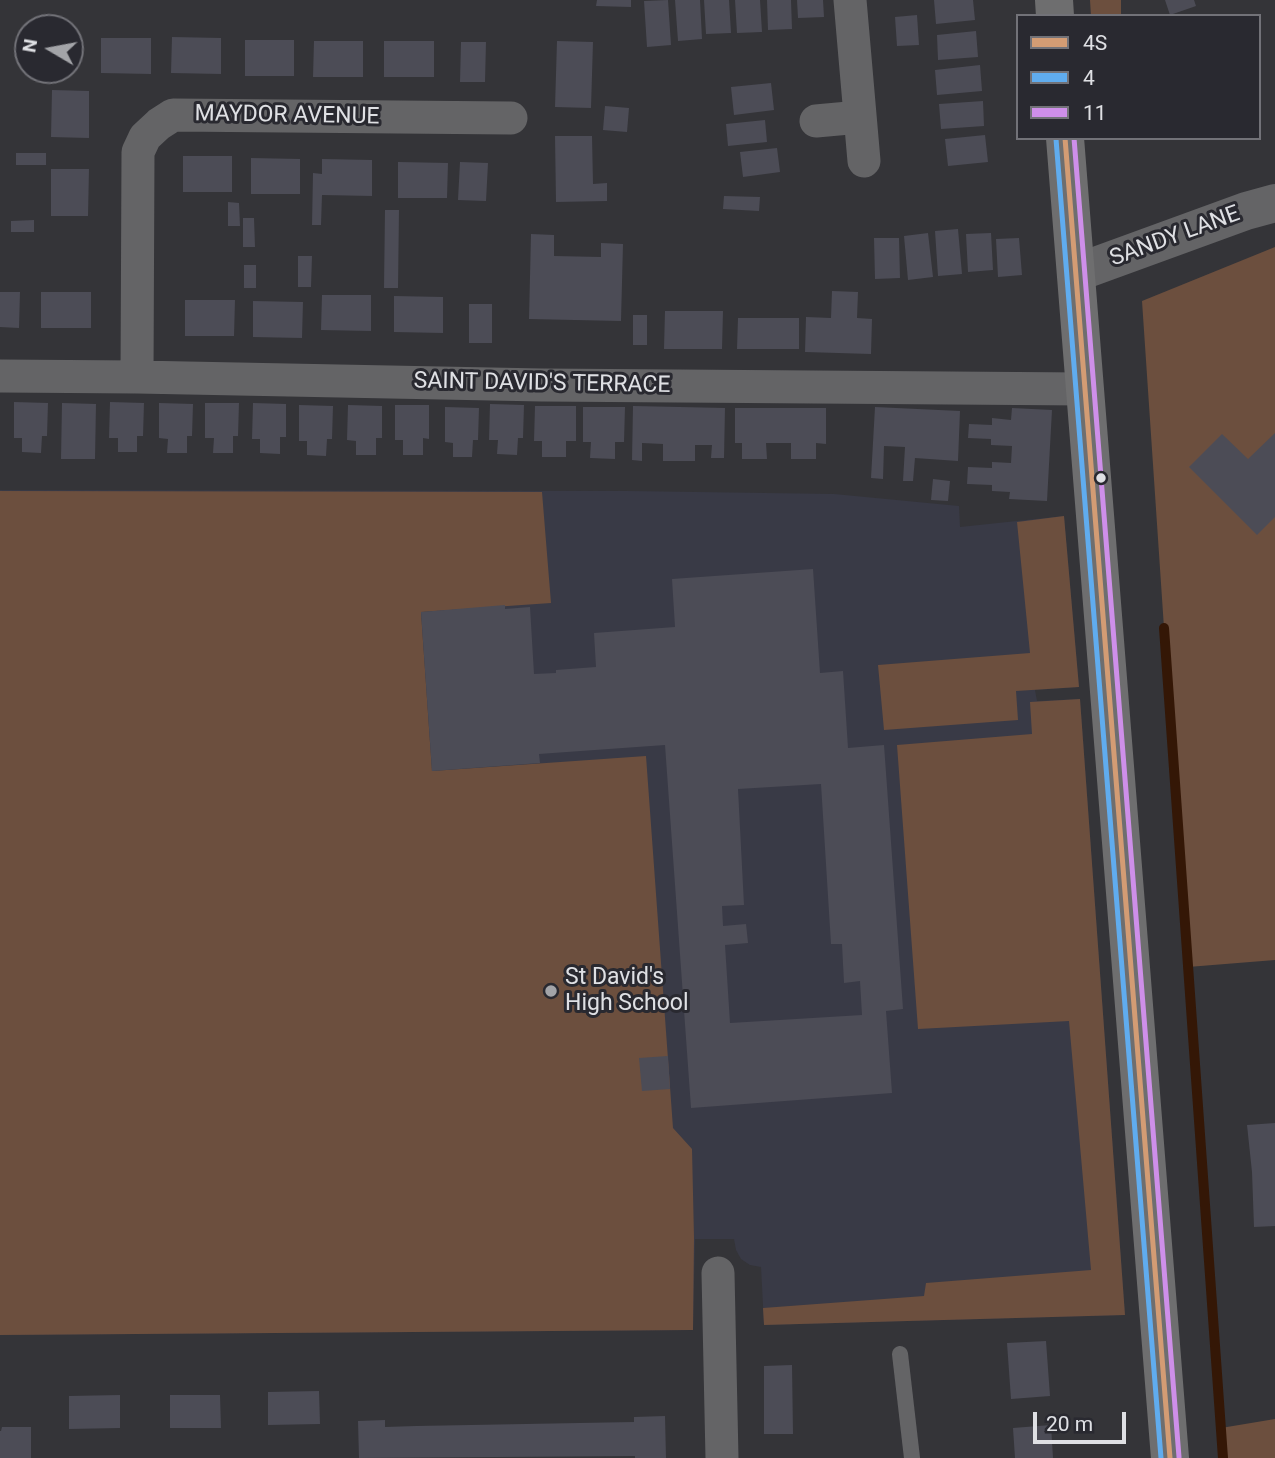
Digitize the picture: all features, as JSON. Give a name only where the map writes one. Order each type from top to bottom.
[{"type":"main road","points":[[1065,140],[1170,1458]]},
{"type":"street","points":[[850,0],[864,161]]},
{"type":"street","name":"MAYDOR AVENUE","points":[[137,377],[138,152],[145,136],[159,124],[173,115],[511,118]]},
{"type":"street","points":[[816,121],[860,117]]},
{"type":"street","name":"SANDY LANE","points":[[1076,273],[1275,203]]},
{"type":"street","name":"SAINT DAVID'S TERRACE","points":[[0,376],[542,385],[1085,389]]},
{"type":"street","points":[[718,1273],[722,1458]]},
{"type":"lane","points":[[900,1354],[912,1458]]},
{"type":"shaded area","points":[[1090,0],[1121,0],[1121,14],[1091,14]]},
{"type":"shaded area","points":[[1275,247],[1275,960],[1188,967],[1142,301]]},
{"type":"shaded area","name":"St David's High School","points":[[0,490],[834,494],[959,506],[960,527],[1064,516],[1079,687],[1035,690],[1037,701],[1080,699],[1125,1315],[764,1325],[761,1267],[750,1265],[741,1259],[734,1239],[695,1239],[693,1330],[0,1335]]},
{"type":"shaded area","points":[[0,491],[542,492],[551,603],[421,612],[432,771],[646,756],[673,1128],[692,1149],[693,1330],[0,1335]]},
{"type":"shaded area","points":[[1064,516],[1079,687],[1016,691],[1018,720],[884,730],[878,665],[1030,653],[1017,522]]},
{"type":"shaded area","points":[[1080,699],[1125,1315],[764,1325],[763,1308],[924,1296],[926,1283],[1091,1270],[1069,1021],[918,1029],[897,745],[1032,734],[1030,702]]},
{"type":"shaded area","points":[[1275,1419],[1275,1458],[1223,1458],[1221,1428]]},
{"type":"building","points":[[597,0],[631,0],[631,7],[596,6]]},
{"type":"building","points":[[668,0],[671,45],[647,47],[644,1]]},
{"type":"building","points":[[675,0],[700,0],[702,39],[678,41]]},
{"type":"building","points":[[704,0],[729,0],[731,33],[706,34]]},
{"type":"building","points":[[735,0],[760,0],[762,32],[737,33]]},
{"type":"building","points":[[767,0],[791,0],[792,29],[768,30]]},
{"type":"building","points":[[797,0],[823,0],[824,17],[798,18]]},
{"type":"building","points":[[934,0],[973,0],[975,20],[936,24]]},
{"type":"building","points":[[1165,0],[1194,0],[1196,6],[1170,14]]},
{"type":"building","points":[[917,15],[919,45],[897,46],[895,17]]},
{"type":"building","points":[[976,31],[978,57],[938,60],[937,35]]},
{"type":"building","points":[[172,37],[221,38],[221,74],[171,73]]},
{"type":"building","points":[[101,38],[151,38],[151,74],[101,73]]},
{"type":"building","points":[[245,40],[294,40],[294,76],[245,76]]},
{"type":"building","points":[[314,41],[363,41],[363,77],[313,77]]},
{"type":"building","points":[[384,41],[434,41],[434,77],[384,77]]},
{"type":"building","points":[[557,41],[593,42],[591,108],[555,107]]},
{"type":"building","points":[[461,42],[486,42],[485,82],[460,82]]},
{"type":"building","points":[[980,65],[982,91],[937,95],[935,70]]},
{"type":"building","points":[[771,83],[774,110],[734,115],[731,87]]},
{"type":"building","points":[[52,90],[89,91],[89,138],[51,137]]},
{"type":"building","points":[[983,101],[984,126],[941,129],[939,104]]},
{"type":"building","points":[[605,106],[629,108],[627,132],[603,130]]},
{"type":"building","points":[[765,120],[767,142],[728,146],[726,124]]},
{"type":"building","points":[[985,135],[988,162],[948,166],[945,139]]},
{"type":"building","points":[[555,136],[592,136],[593,184],[607,183],[607,201],[556,202]]},
{"type":"building","points":[[777,148],[780,172],[743,177],[740,152]]},
{"type":"building","points":[[16,153],[46,153],[46,165],[16,165]]},
{"type":"building","points":[[183,156],[232,156],[232,192],[183,192]]},
{"type":"building","points":[[251,158],[300,159],[300,194],[251,194]]},
{"type":"building","points":[[322,159],[372,160],[372,196],[322,195],[321,225],[312,225],[313,173],[322,174]]},
{"type":"building","points":[[398,162],[448,163],[447,198],[398,198]]},
{"type":"building","points":[[460,162],[488,163],[486,201],[458,200]]},
{"type":"building","points":[[51,169],[89,169],[88,216],[51,216]]},
{"type":"building","points":[[724,196],[760,197],[759,211],[723,209]]},
{"type":"building","points":[[228,202],[239,203],[240,226],[228,226]]},
{"type":"building","points":[[385,210],[399,210],[398,288],[384,288]]},
{"type":"building","points":[[243,218],[254,218],[255,247],[243,247]]},
{"type":"building","points":[[34,220],[34,232],[11,232],[11,221]]},
{"type":"building","points":[[958,229],[962,274],[938,276],[935,231]]},
{"type":"building","points":[[928,233],[933,277],[908,280],[904,236]]},
{"type":"building","points":[[991,233],[993,270],[968,272],[966,234]]},
{"type":"building","points":[[531,234],[554,235],[554,256],[601,257],[601,243],[623,244],[621,321],[529,319]]},
{"type":"building","points":[[874,238],[899,238],[900,278],[875,279]]},
{"type":"building","points":[[1019,238],[1022,275],[998,277],[996,239]]},
{"type":"building","points":[[298,256],[312,256],[311,287],[298,287]]},
{"type":"building","points":[[244,265],[256,265],[256,288],[244,288]]},
{"type":"building","points":[[832,291],[858,292],[857,318],[872,319],[871,354],[805,352],[806,317],[831,318]]},
{"type":"building","points":[[0,292],[20,292],[19,328],[0,327]]},
{"type":"building","points":[[41,292],[91,292],[91,328],[41,328]]},
{"type":"building","points":[[322,295],[371,295],[371,331],[321,330]]},
{"type":"building","points":[[394,296],[443,297],[443,333],[394,332]]},
{"type":"building","points":[[185,300],[235,300],[234,336],[185,336]]},
{"type":"building","points":[[253,301],[303,302],[302,338],[253,337]]},
{"type":"building","points":[[469,304],[492,304],[492,343],[469,343]]},
{"type":"building","points":[[665,311],[723,311],[722,349],[664,349]]},
{"type":"building","points":[[633,315],[647,315],[647,345],[633,345]]},
{"type":"building","points":[[738,318],[799,318],[799,349],[737,349]]},
{"type":"building","points":[[14,402],[48,403],[47,436],[42,436],[41,453],[22,452],[22,438],[14,438]]},
{"type":"building","points":[[110,402],[144,403],[143,436],[137,436],[137,452],[118,452],[118,438],[109,438]]},
{"type":"building","points":[[62,403],[96,404],[95,459],[61,459]]},
{"type":"building","points":[[159,403],[193,404],[192,436],[187,436],[187,453],[167,453],[168,439],[159,438]]},
{"type":"building","points":[[205,403],[239,403],[238,436],[233,436],[233,453],[213,453],[214,438],[205,438]]},
{"type":"building","points":[[253,403],[286,404],[286,437],[280,437],[280,454],[260,453],[260,439],[252,439]]},
{"type":"building","points":[[490,404],[524,405],[523,438],[518,438],[517,455],[497,454],[498,440],[489,440]]},
{"type":"building","points":[[299,405],[333,406],[332,439],[327,439],[326,456],[307,455],[307,441],[299,441]]},
{"type":"building","points":[[348,405],[382,406],[382,438],[376,438],[376,455],[356,455],[356,441],[347,440]]},
{"type":"building","points":[[395,405],[429,405],[429,439],[423,438],[423,455],[403,455],[403,440],[395,440]]},
{"type":"building","points":[[535,406],[576,406],[576,441],[566,441],[566,457],[542,457],[542,441],[534,441]]},
{"type":"building","points":[[633,406],[725,408],[724,458],[711,458],[712,445],[695,445],[695,461],[663,461],[663,444],[642,443],[642,461],[632,460]]},
{"type":"building","points":[[445,407],[479,408],[478,440],[473,440],[472,457],[453,457],[453,443],[445,442]]},
{"type":"building","points":[[583,407],[625,407],[624,442],[615,442],[615,459],[590,458],[591,442],[583,442]]},
{"type":"building","points":[[875,407],[960,411],[958,461],[915,458],[913,481],[903,481],[905,447],[884,446],[883,479],[871,478]]},
{"type":"building","points":[[735,408],[826,408],[826,444],[816,443],[816,459],[791,459],[791,443],[766,443],[767,459],[742,459],[742,443],[735,443]]},
{"type":"building","points":[[1012,408],[1052,410],[1047,501],[1009,499],[1010,492],[992,491],[992,485],[967,484],[968,467],[992,468],[992,462],[1011,463],[1012,446],[991,445],[991,439],[968,438],[969,424],[992,425],[992,418],[1011,420]]},
{"type":"building","points":[[1275,433],[1275,517],[1257,535],[1189,467],[1222,434],[1248,459]]},
{"type":"building","points":[[933,479],[950,481],[948,501],[931,500]]},
{"type":"building","points":[[813,569],[820,673],[843,671],[848,748],[884,745],[903,1009],[886,1011],[892,1093],[691,1108],[665,745],[539,754],[540,763],[432,771],[421,612],[505,605],[505,609],[530,607],[534,674],[556,673],[556,670],[596,667],[594,633],[675,627],[672,579]],"holes":[[[821,784],[831,944],[842,944],[844,983],[860,981],[862,1015],[730,1023],[725,945],[748,943],[746,924],[723,926],[722,906],[744,905],[738,789]]]},
{"type":"building","points":[[668,1056],[670,1089],[642,1091],[639,1058]]},
{"type":"building","points":[[1275,1123],[1275,1226],[1254,1227],[1247,1125]]},
{"type":"building","points":[[1046,1341],[1050,1396],[1011,1399],[1007,1343]]},
{"type":"building","points":[[792,1365],[793,1434],[764,1434],[764,1366]]},
{"type":"building","points":[[319,1391],[320,1424],[268,1425],[268,1392]]},
{"type":"building","points":[[120,1395],[120,1428],[69,1429],[69,1396]]},
{"type":"building","points":[[170,1395],[220,1395],[221,1428],[170,1428]]},
{"type":"building","points":[[665,1416],[666,1458],[359,1458],[358,1421],[385,1420],[385,1427],[634,1422],[634,1417]]},
{"type":"building","points":[[1051,1425],[1053,1458],[1015,1458],[1013,1428]]},
{"type":"building","points":[[2,1427],[31,1427],[31,1458],[0,1458]]},
{"type":"waterway","points":[[1164,628],[1223,1458]]},
{"type":"transit line","name":"4","points":[[1056,140],[1161,1458]]},
{"type":"transit line","name":"4S","points":[[1065,140],[1170,1458]]},
{"type":"transit line","name":"11","points":[[1074,140],[1179,1457]]},
{"type":"place","name":"St David's High School","points":[[551,991]]}]
